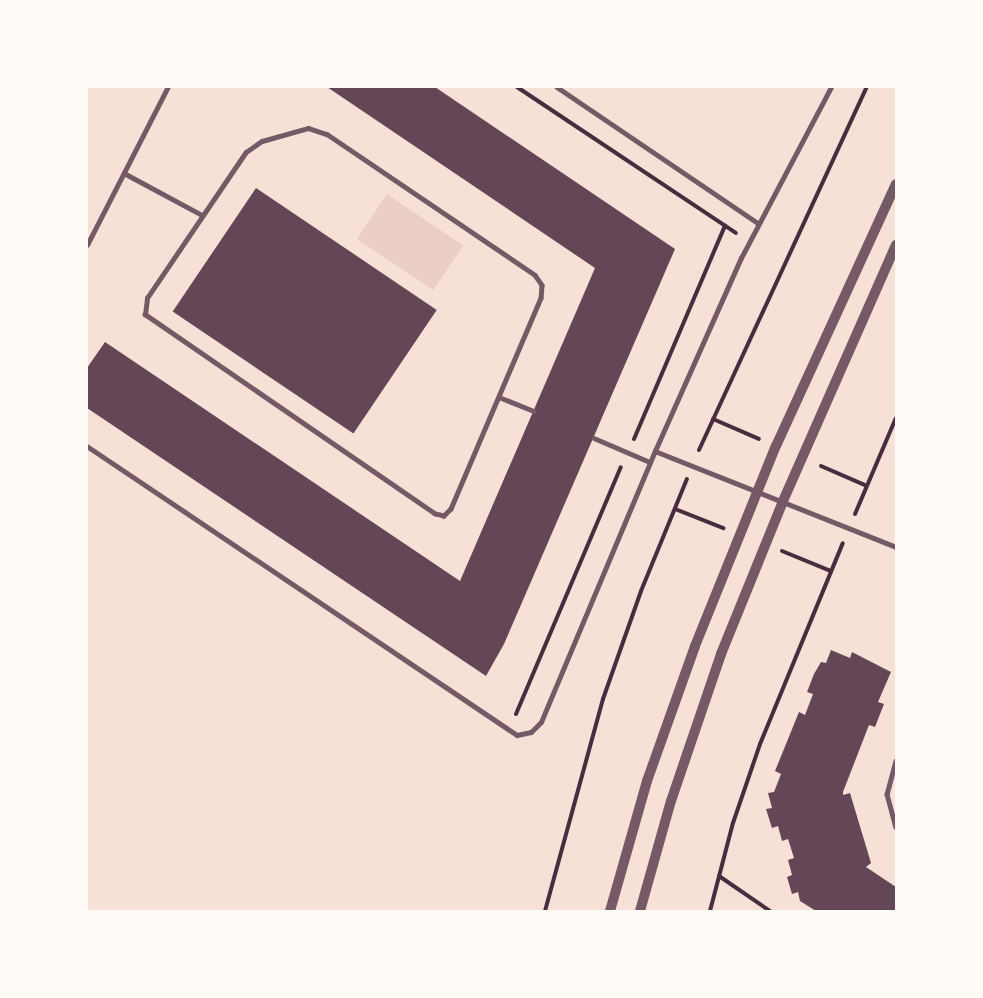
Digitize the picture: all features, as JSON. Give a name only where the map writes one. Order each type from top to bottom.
[{"type":"street","points":[[622,911],[610,909],[651,770],[758,490],[896,184]]},
{"type":"street","points":[[640,911],[721,654],[783,501],[896,245]]},
{"type":"lane","points":[[87,245],[168,87]]},
{"type":"lane","points":[[557,87],[758,223]]},
{"type":"lane","points":[[87,446],[508,732],[527,734],[541,722],[650,462],[749,242],[831,87]]},
{"type":"lane","points":[[302,129],[327,134],[540,279],[540,298],[499,397],[449,513],[435,514],[145,315],[147,298],[202,215],[252,147],[302,129]]},
{"type":"lane","points":[[124,173],[202,215]]},
{"type":"lane","points":[[499,397],[533,411]]},
{"type":"lane","points":[[594,438],[650,462]]},
{"type":"lane","points":[[655,451],[758,490],[896,547]]},
{"type":"lane","points":[[896,761],[887,794],[896,827]]},
{"type":"path","points":[[517,87],[749,242]]},
{"type":"path","points":[[698,454],[867,87]]},
{"type":"path","points":[[508,732],[725,226]]},
{"type":"path","points":[[854,515],[865,485],[896,418]]},
{"type":"path","points":[[713,419],[761,440]]},
{"type":"path","points":[[821,466],[865,485]]},
{"type":"path","points":[[545,911],[603,699],[641,591],[687,478]]},
{"type":"path","points":[[675,509],[724,529]]},
{"type":"path","points":[[710,911],[760,744],[844,539]]},
{"type":"path","points":[[781,551],[831,571]]},
{"type":"path","points":[[719,876],[770,911]]},
{"type":"shaded area","points":[[387,194],[463,245],[433,290],[357,239]]},
{"type":"building","points":[[327,87],[435,87],[675,249],[504,644],[486,676],[87,408],[87,368],[105,342],[460,581],[595,268]]},
{"type":"building","points":[[256,188],[437,310],[353,433],[173,312]]},
{"type":"building","points":[[831,650],[850,658],[852,652],[891,672],[878,702],[884,704],[875,727],[869,725],[843,795],[850,793],[871,863],[866,867],[896,887],[896,911],[816,911],[800,901],[798,892],[792,894],[787,877],[792,875],[788,860],[794,858],[788,839],[782,841],[778,826],[772,828],[766,809],[772,808],[768,793],[774,792],[781,774],[775,771],[799,712],[805,715],[813,694],[807,692],[814,674],[821,662],[826,663]]}]
